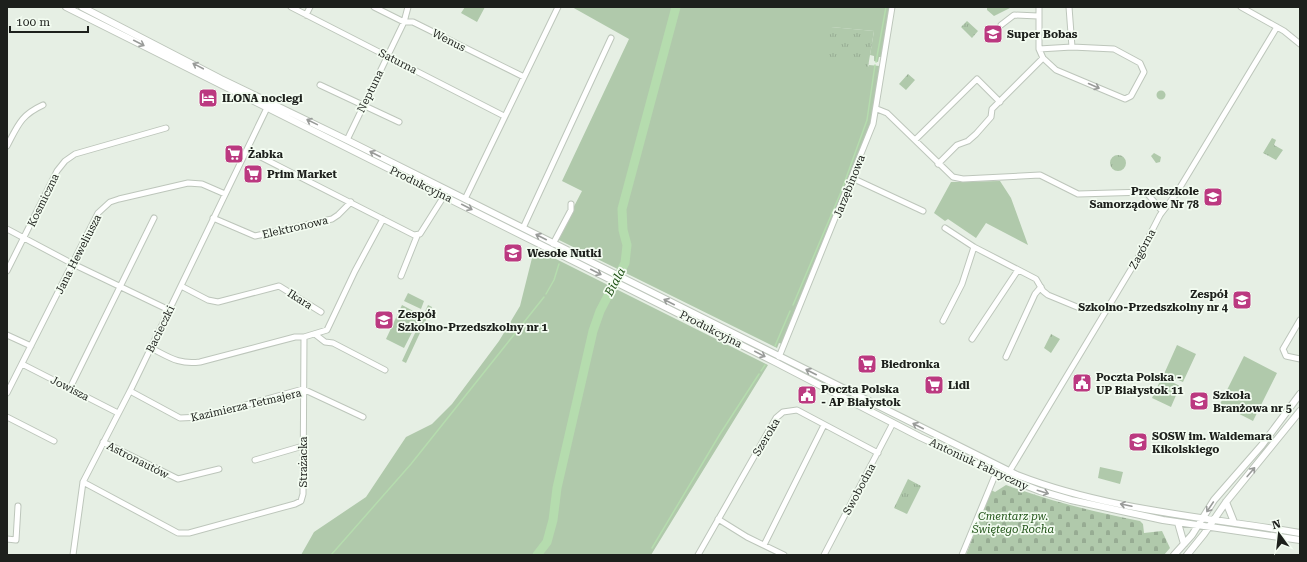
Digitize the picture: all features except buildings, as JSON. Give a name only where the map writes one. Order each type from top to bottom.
[{"type":"main road","name":"Produkcyjna","points":[[66,7],[444,196],[612,276]]},
{"type":"main road","name":"Produkcyjna","points":[[82,7],[226,81],[523,228],[626,284],[777,359]]},
{"type":"main road","points":[[267,108],[270,102]]},
{"type":"main road","points":[[344,146],[347,140]]},
{"type":"main road","name":"Antoniuk Fabryczny","points":[[777,359],[896,415],[1009,472],[1042,485],[1074,494],[1164,513],[1214,519]]},
{"type":"main road","name":"Antoniuk Fabryczny","points":[[777,359],[893,423],[1040,492],[1099,507],[1163,520],[1198,526],[1209,526]]},
{"type":"main road","points":[[1174,555],[1198,526],[1202,518],[1225,487],[1262,444],[1300,394]]},
{"type":"main road","points":[[1187,555],[1226,502],[1300,411]]},
{"type":"main road","points":[[893,423],[896,415]]},
{"type":"main road","points":[[1225,487],[1233,494]]},
{"type":"main road","points":[[1226,502],[1237,522],[1238,531]]},
{"type":"main road","points":[[1163,520],[1164,513]]},
{"type":"main road","points":[[1214,519],[1300,533]]},
{"type":"main road","points":[[1178,523],[1184,544]]},
{"type":"main road","points":[[1209,526],[1300,540]]},
{"type":"street","name":"Saturna","points":[[291,7],[504,116]]},
{"type":"street","points":[[306,15],[310,7]]},
{"type":"street","name":"Wenus","points":[[374,7],[381,9],[404,22],[413,22],[524,77]]},
{"type":"street","name":"Neptuna","points":[[347,140],[362,106],[404,22],[408,7]]},
{"type":"street","points":[[465,199],[558,7]]},
{"type":"street","name":"Jarzębinowa","points":[[777,359],[873,124],[877,109],[892,7]]},
{"type":"street","points":[[1039,7],[1039,49],[1043,58],[1056,70],[1123,99],[1131,96],[1144,72],[1140,63],[1114,49],[1072,47],[1039,49]]},
{"type":"street","points":[[1069,7],[1072,47]]},
{"type":"street","points":[[1241,7],[1277,27],[1300,44]]},
{"type":"street","points":[[1001,25],[1014,15],[1038,16]]},
{"type":"street","name":"Zagórna","points":[[1009,472],[1139,256],[1162,211],[1176,194],[1277,27]]},
{"type":"street","points":[[523,228],[611,38]]},
{"type":"street","points":[[938,164],[957,145],[970,140],[976,134],[991,117],[992,109],[1043,58]]},
{"type":"street","points":[[915,140],[977,79],[1000,102]]},
{"type":"street","points":[[320,84],[362,106],[398,122]]},
{"type":"street","points":[[7,146],[22,118],[29,112],[43,105]]},
{"type":"street","name":"Bacieczki","points":[[73,555],[83,482],[130,391],[267,108]]},
{"type":"street","points":[[877,109],[887,113],[938,164],[952,176],[959,179],[1040,175],[1078,194],[1144,192],[1162,211]]},
{"type":"street","name":"Kosmiczna","points":[[7,271],[57,171],[65,161],[75,154],[166,128]]},
{"type":"street","points":[[247,150],[351,202],[410,234],[417,236]]},
{"type":"street","points":[[852,178],[923,211]]},
{"type":"street","name":"Jana Heweliusza","points":[[7,393],[98,213],[110,202],[188,183],[202,184],[225,194]]},
{"type":"street","points":[[402,276],[417,236],[420,234],[444,196]]},
{"type":"street","name":"Elektronowa","points":[[213,218],[255,236],[332,219],[351,202]]},
{"type":"street","points":[[554,244],[571,210],[571,204]]},
{"type":"street","points":[[70,388],[122,286],[154,218]]},
{"type":"street","points":[[151,348],[180,363],[190,364],[295,337],[316,335],[327,330],[355,270],[383,219]]},
{"type":"street","points":[[945,228],[974,247],[1036,279],[1048,295],[1082,309]]},
{"type":"street","points":[[7,230],[73,264],[122,286],[169,310]]},
{"type":"street","points":[[943,321],[962,284],[974,247]]},
{"type":"street","points":[[972,339],[1018,270]]},
{"type":"street","name":"Ikara","points":[[181,286],[208,300],[218,302],[279,286],[321,312]]},
{"type":"street","points":[[1006,357],[1035,294],[1041,287]]},
{"type":"street","points":[[1300,320],[1283,352],[1286,356],[1300,359]]},
{"type":"street","points":[[7,335],[30,346]]},
{"type":"street","points":[[316,335],[325,342],[333,343],[385,370]]},
{"type":"street","name":"Strażacka","points":[[83,482],[178,533],[189,533],[295,504],[301,500],[303,494],[304,337]]},
{"type":"street","name":"Jowisza","points":[[22,364],[118,413]]},
{"type":"street","name":"Kazimierza Tetmajera","points":[[130,391],[180,418],[187,419],[202,417],[303,389],[363,417]]},
{"type":"street","name":"Szeroka","points":[[698,555],[776,418],[783,412],[797,410],[878,453]]},
{"type":"street","points":[[7,417],[54,441]]},
{"type":"street","name":"Swobodna","points":[[824,555],[893,423]]},
{"type":"street","points":[[764,545],[824,424]]},
{"type":"street","name":"Astronautów","points":[[103,442],[178,479],[219,469]]},
{"type":"street","points":[[255,460],[303,446]]},
{"type":"street","points":[[962,555],[996,472]]},
{"type":"street","points":[[7,539],[16,540],[18,506]]},
{"type":"street","points":[[718,519],[784,555]]},
{"type":"green space","points":[[465,7],[485,7],[477,22],[461,13]]},
{"type":"green space","points":[[572,7],[890,7],[882,57],[879,57],[878,62],[874,61],[874,56],[870,55],[874,31],[831,27],[868,67],[869,65],[880,66],[870,124],[782,344],[779,343],[777,348],[557,239],[582,191],[562,181],[629,39]]},
{"type":"green space","points":[[987,7],[1012,7],[994,16],[987,10]]},
{"type":"green space","points":[[967,21],[978,31],[972,38],[961,27]]},
{"type":"green space","points":[[831,27],[874,31],[868,67],[826,59]]},
{"type":"green space","points":[[908,74],[915,80],[906,90],[899,84]]},
{"type":"green space","points":[[1159,91],[1163,91],[1165,95],[1163,99],[1159,99],[1157,97],[1157,93]]},
{"type":"green space","points":[[1272,138],[1276,140],[1274,145],[1283,150],[1276,160],[1263,153]]},
{"type":"green space","points":[[1154,153],[1161,157],[1160,162],[1156,163],[1151,156]]},
{"type":"green space","points":[[1118,155],[1125,160],[1126,163],[1121,170],[1118,171],[1111,166],[1110,163],[1115,156]]},
{"type":"green space","points":[[1000,181],[1011,198],[1028,245],[986,223],[976,238],[948,219],[945,221],[934,213],[951,182]]},
{"type":"green space","points":[[534,250],[538,250],[768,365],[651,555],[301,555],[314,532],[366,497],[406,437],[432,424],[452,404],[499,341],[520,306]]},
{"type":"green space","points":[[408,293],[424,301],[421,309],[404,301]]},
{"type":"green space","points":[[402,305],[421,315],[404,348],[386,339]]},
{"type":"green space","points":[[428,305],[432,307],[406,363],[402,361]]},
{"type":"green space","points":[[1051,334],[1060,339],[1051,353],[1044,348]]},
{"type":"green space","points":[[1177,345],[1196,354],[1183,382],[1164,374]]},
{"type":"green space","points":[[1244,356],[1277,373],[1253,421],[1220,404]]},
{"type":"green space","points":[[1162,377],[1180,386],[1171,407],[1152,398]]},
{"type":"green space","points":[[1100,467],[1123,472],[1120,484],[1098,478]]},
{"type":"green space","points":[[908,479],[921,486],[907,514],[894,508]]},
{"type":"green space","name":"Cmentarz pw. Świętego Rocha","points":[[1006,485],[1072,506],[1140,521],[1143,524],[1144,533],[1162,531],[1170,548],[1164,555],[966,555],[991,490],[995,492]]},
{"type":"waterway","name":"Biala","points":[[537,555],[547,542],[553,520],[557,488],[593,331],[600,311],[625,263],[627,245],[623,230],[622,209],[676,7]]},
{"type":"waterway","points":[[876,62],[886,7]]},
{"type":"waterway","points":[[793,305],[841,192],[867,120],[875,65]]},
{"type":"waterway","points":[[546,294],[554,280],[559,264]]},
{"type":"waterway","points":[[331,555],[411,464],[544,297]]},
{"type":"waterway","points":[[775,346],[790,311]]},
{"type":"waterway","points":[[761,371],[765,365]]},
{"type":"waterway","points":[[652,548],[720,434],[759,374]]},
{"type":"place","name":"Super Bobas","points":[[993,34]]},
{"type":"place","name":"ILONA noclegi","points":[[208,98]]},
{"type":"place","name":"Żabka","points":[[234,154]]},
{"type":"place","name":"Prim Market","points":[[253,174]]},
{"type":"place","name":"Przedszkole Samorządowe Nr 78","points":[[1213,197]]},
{"type":"place","name":"Wesołe Nutki","points":[[513,253]]},
{"type":"place","name":"Zespół Szkolno-Przedszkolny nr 4","points":[[1242,300]]},
{"type":"place","name":"Zespół Szkolno-Przedszkolny nr 1","points":[[384,320]]},
{"type":"place","name":"Biedronka","points":[[867,364]]},
{"type":"place","name":"Poczta Polska - UP Białystok 11","points":[[1082,383]]},
{"type":"place","name":"Lidl","points":[[934,385]]},
{"type":"place","name":"Poczta Polska - AP Białystok","points":[[807,395]]},
{"type":"place","name":"Szkoła Branżowa nr 5","points":[[1199,401]]},
{"type":"place","name":"SOSW im. Waldemara Kikolskiego","points":[[1138,442]]}]
